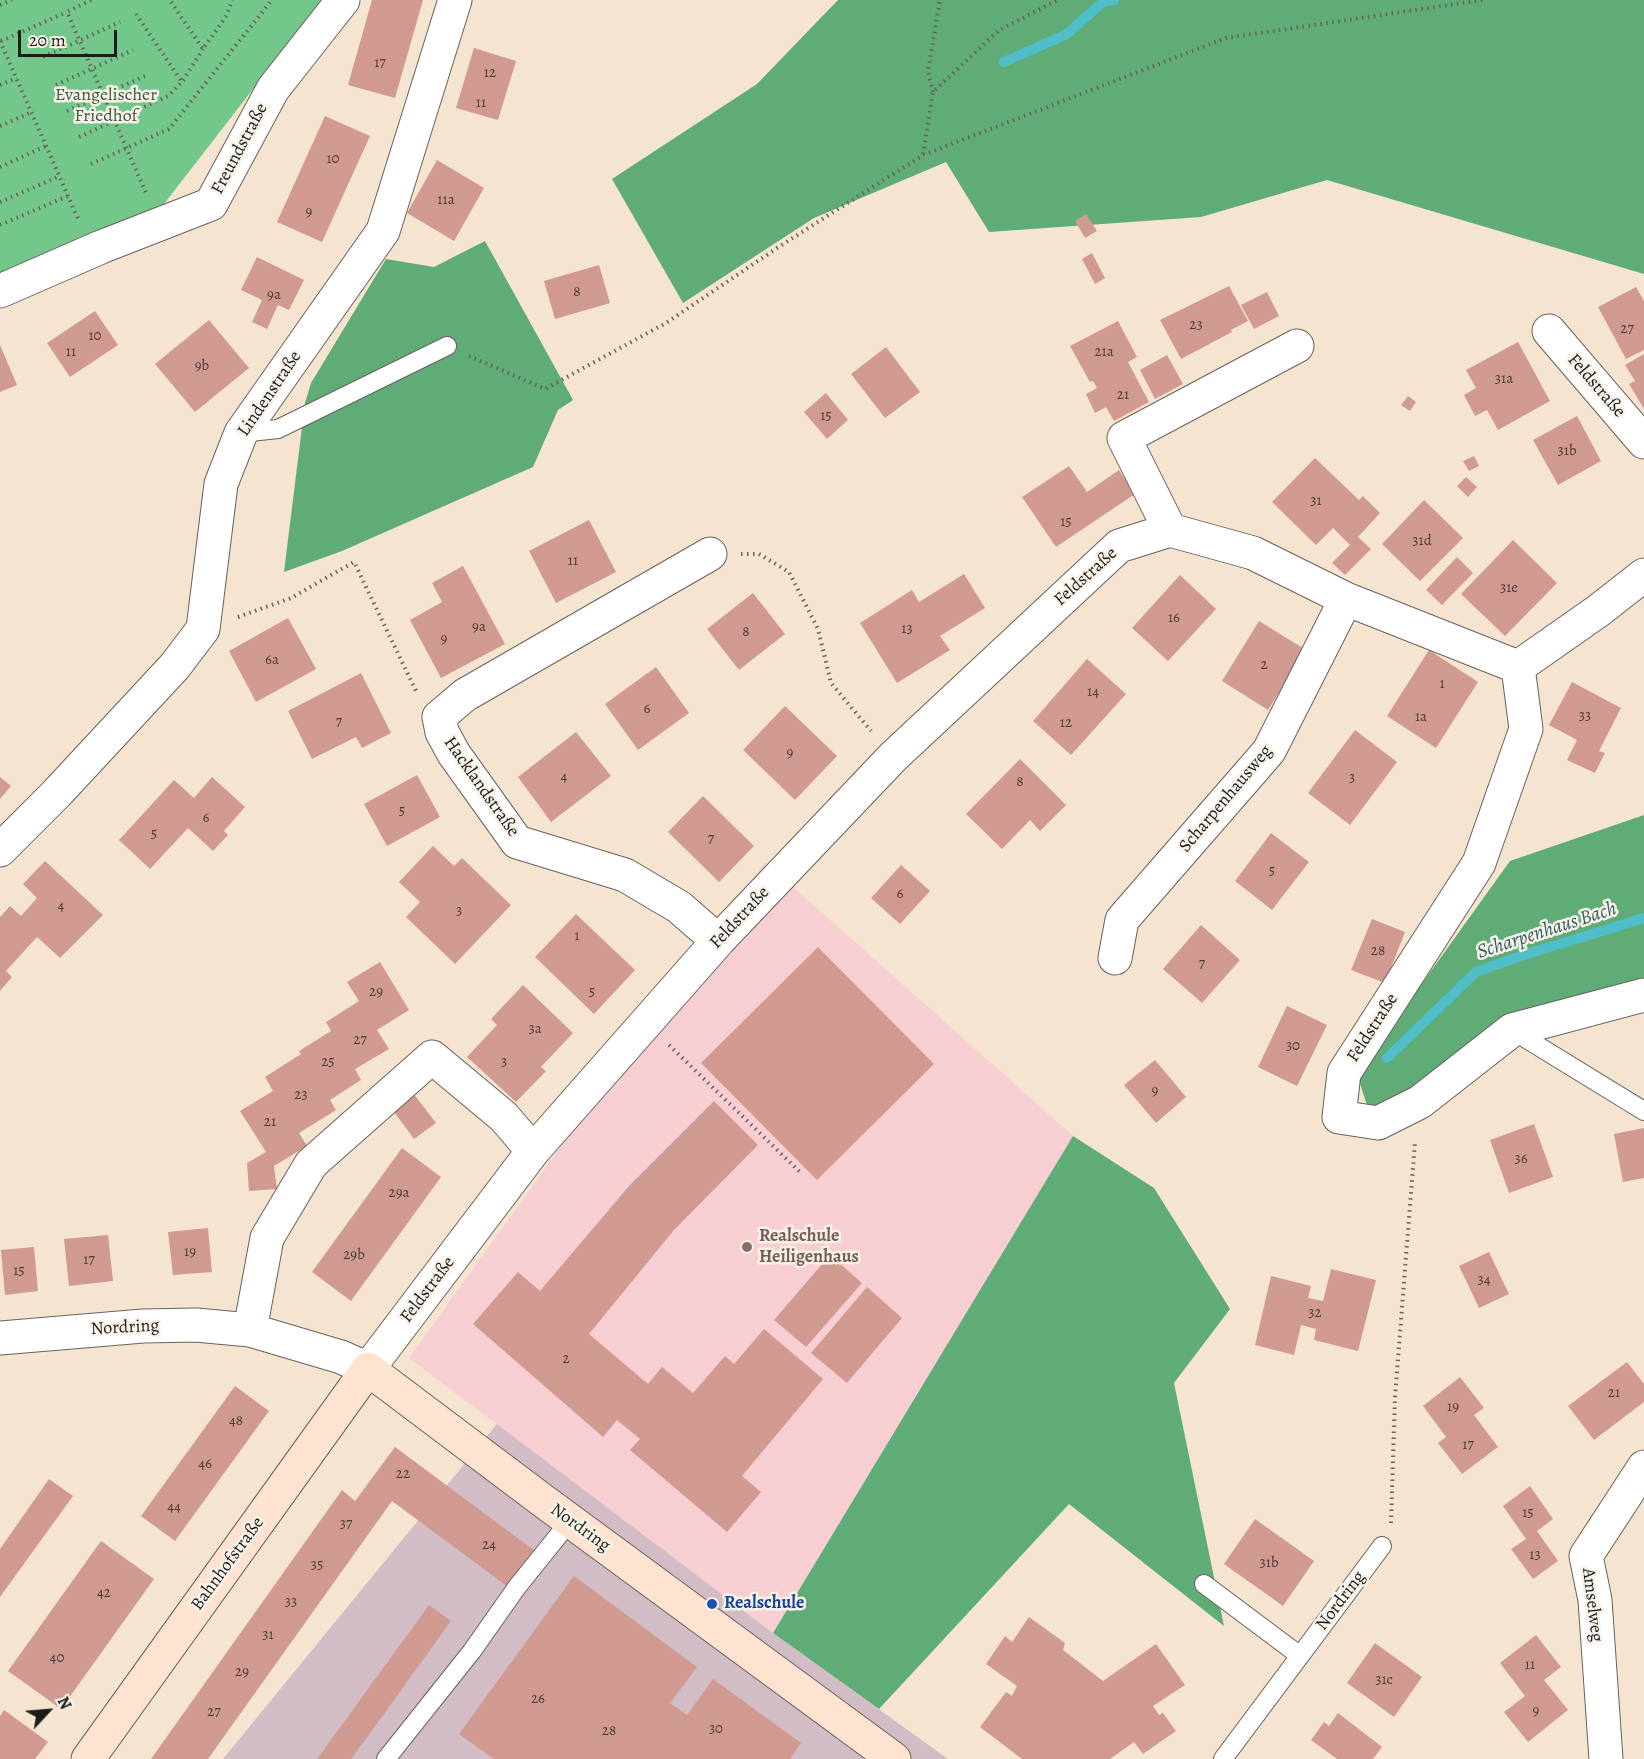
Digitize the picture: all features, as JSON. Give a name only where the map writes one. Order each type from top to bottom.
[{"type":"street","name":"Freundstraße","points":[[0,291],[101,247],[211,204],[273,89],[343,0]]},
{"type":"street","name":"Lindenstraße","points":[[203,629],[221,484],[241,433],[383,231],[455,0]]},
{"type":"street","name":"Feldstraße","points":[[1549,331],[1644,442]]},
{"type":"street","points":[[1297,346],[1124,438],[1170,530],[1253,553],[1346,599],[1518,667],[1598,611],[1644,575]]},
{"type":"street","name":"Feldstraße","points":[[368,1369],[533,1151],[718,940],[893,757],[1119,546],[1170,530]]},
{"type":"street","name":"Hacklandstraße","points":[[710,554],[465,695],[439,717],[442,732],[454,754],[518,842],[625,875],[679,907],[718,940]]},
{"type":"street","name":"Scharpenhausweg","points":[[1115,958],[1122,920],[1269,751],[1346,599]]},
{"type":"street","points":[[0,850],[57,793],[175,666],[203,629]]},
{"type":"street","name":"Feldstraße","points":[[1518,667],[1526,729],[1479,863],[1344,1073],[1339,1117],[1378,1123],[1419,1102],[1512,1030],[1644,995]]},
{"type":"street","points":[[250,1330],[267,1238],[311,1164],[432,1057],[504,1117],[533,1151]]},
{"type":"street","name":"Nordring","points":[[0,1338],[143,1326],[196,1325],[250,1330],[341,1357],[368,1369],[894,1759]]},
{"type":"street","name":"Bahnhofstraße","points":[[88,1759],[368,1369]]},
{"type":"street","name":"Amselweg","points":[[1606,1759],[1595,1600],[1586,1556],[1644,1467]]},
{"type":"lane","points":[[241,433],[279,429],[447,346]]},
{"type":"lane","points":[[1512,1030],[1644,1111]]},
{"type":"lane","points":[[386,1759],[472,1651],[517,1587],[570,1521]]},
{"type":"lane","name":"Nordring","points":[[1223,1759],[1382,1546]]},
{"type":"lane","points":[[1204,1584],[1299,1655]]},
{"type":"path","points":[[0,5],[12,0]]},
{"type":"path","points":[[80,224],[0,41],[91,0]]},
{"type":"path","points":[[79,137],[168,96],[182,82],[204,50],[227,15],[232,0]]},
{"type":"path","points":[[91,164],[169,129],[272,0]]},
{"type":"path","points":[[923,154],[933,92],[928,71],[940,0]]},
{"type":"path","points":[[933,92],[999,30],[1058,0]]},
{"type":"path","points":[[447,346],[545,389],[666,323],[923,154],[1226,38],[1483,0]]},
{"type":"path","points":[[171,2],[204,50]]},
{"type":"path","points":[[67,12],[146,193]]},
{"type":"path","points":[[136,14],[182,82]]},
{"type":"path","points":[[43,57],[120,22]]},
{"type":"path","points":[[56,85],[133,50]]},
{"type":"path","points":[[67,111],[145,76]]},
{"type":"path","points":[[0,85],[17,78]]},
{"type":"path","points":[[0,126],[32,112]]},
{"type":"path","points":[[0,166],[46,146]]},
{"type":"path","points":[[0,202],[60,176]]},
{"type":"path","points":[[0,225],[68,196]]},
{"type":"path","points":[[710,554],[759,554],[789,572],[818,629],[831,683],[893,757]]},
{"type":"path","points":[[203,629],[291,598],[354,562],[423,704],[439,717]]},
{"type":"path","points":[[669,1045],[802,1174]]},
{"type":"path","points":[[1382,1546],[1391,1526],[1399,1337],[1419,1102]]},
{"type":"shaded area","name":"Realschule Heiligenhaus","points":[[765,862],[1073,1136],[773,1633],[409,1358]]},
{"type":"shaded area","points":[[497,1424],[773,1633],[948,1759],[223,1759]]},
{"type":"green space","name":"Evangelischer Friedhof","points":[[0,0],[322,0],[164,204],[127,226],[0,287]]},
{"type":"green space","points":[[838,0],[1644,0],[1644,274],[1327,180],[1201,217],[989,232],[946,162],[814,218],[683,303],[612,179],[757,84]]},
{"type":"green space","points":[[485,241],[573,400],[558,410],[533,467],[342,551],[284,572],[305,403],[311,383],[386,259],[434,267]]},
{"type":"green space","points":[[1644,815],[1644,995],[1512,1030],[1371,1118],[1357,1074],[1510,861]]},
{"type":"green space","points":[[1073,1136],[1154,1188],[1230,1309],[1174,1383],[1224,1626],[1069,1504],[879,1709],[773,1633]]},
{"type":"building","points":[[372,0],[423,0],[395,98],[348,85]]},
{"type":"building","points":[[474,48],[516,61],[498,120],[456,108]]},
{"type":"building","points":[[325,116],[370,136],[322,242],[277,222]]},
{"type":"building","points":[[437,160],[484,188],[454,241],[407,213]]},
{"type":"building","points":[[1086,214],[1097,231],[1085,238],[1075,221]]},
{"type":"building","points":[[1092,253],[1105,278],[1095,284],[1082,259]]},
{"type":"building","points":[[257,257],[304,280],[289,310],[278,305],[267,329],[252,322],[262,300],[241,290]]},
{"type":"building","points":[[599,265],[610,303],[555,319],[544,281]]},
{"type":"building","points":[[1229,286],[1248,321],[1181,359],[1160,320]]},
{"type":"building","points":[[1636,287],[1644,301],[1644,350],[1626,359],[1598,307]]},
{"type":"building","points":[[1267,292],[1279,316],[1254,329],[1241,305]]},
{"type":"building","points":[[95,311],[118,345],[70,377],[47,343]]},
{"type":"building","points":[[209,320],[249,368],[195,412],[155,364]]},
{"type":"building","points":[[1118,321],[1137,357],[1128,362],[1149,402],[1114,421],[1106,407],[1095,413],[1086,394],[1097,388],[1093,381],[1090,382],[1070,346]]},
{"type":"building","points":[[1518,342],[1550,401],[1498,430],[1487,410],[1475,416],[1464,395],[1476,388],[1466,370]]},
{"type":"building","points":[[0,345],[17,385],[0,392]]},
{"type":"building","points":[[886,347],[920,392],[885,418],[851,374]]},
{"type":"building","points":[[1644,354],[1644,409],[1629,384],[1635,381],[1625,365]]},
{"type":"building","points":[[1167,355],[1183,384],[1155,399],[1140,370]]},
{"type":"building","points":[[826,393],[848,420],[827,439],[804,412]]},
{"type":"building","points":[[1408,396],[1416,402],[1410,411],[1401,405]]},
{"type":"building","points":[[1577,416],[1601,461],[1558,485],[1533,440]]},
{"type":"building","points":[[1474,456],[1479,466],[1469,471],[1463,461]]},
{"type":"building","points":[[1315,458],[1359,500],[1363,496],[1380,513],[1358,537],[1371,549],[1345,575],[1332,563],[1350,545],[1333,528],[1316,545],[1272,502]]},
{"type":"building","points":[[1069,466],[1087,492],[1119,470],[1135,494],[1056,547],[1022,497]]},
{"type":"building","points":[[1466,477],[1477,487],[1468,497],[1457,486]]},
{"type":"building","points":[[1424,500],[1463,538],[1420,581],[1382,544]]},
{"type":"building","points":[[589,520],[616,572],[556,603],[529,551]]},
{"type":"building","points":[[1513,540],[1557,583],[1505,636],[1461,594]]},
{"type":"building","points":[[1457,557],[1473,573],[1442,605],[1426,590]]},
{"type":"building","points":[[463,566],[505,644],[441,678],[410,620],[442,602],[432,583]]},
{"type":"building","points":[[964,574],[985,608],[940,636],[950,650],[897,683],[860,623],[912,590],[919,602]]},
{"type":"building","points":[[1180,575],[1216,609],[1168,661],[1132,628]]},
{"type":"building","points":[[753,593],[785,634],[739,670],[707,629]]},
{"type":"building","points":[[288,618],[316,669],[256,702],[229,651]]},
{"type":"building","points":[[1259,621],[1306,650],[1268,710],[1222,681]]},
{"type":"building","points":[[1429,650],[1478,682],[1436,748],[1387,716]]},
{"type":"building","points":[[1087,659],[1126,694],[1071,755],[1033,721]]},
{"type":"building","points":[[656,667],[689,713],[638,750],[605,704]]},
{"type":"building","points":[[361,673],[391,733],[362,748],[356,737],[312,759],[288,711]]},
{"type":"building","points":[[1572,682],[1621,708],[1599,751],[1605,753],[1595,773],[1567,760],[1577,740],[1549,725]]},
{"type":"building","points":[[785,706],[837,756],[795,800],[743,750]]},
{"type":"building","points":[[1355,730],[1397,762],[1350,825],[1308,793]]},
{"type":"building","points":[[576,732],[611,776],[551,822],[518,777]]},
{"type":"building","points":[[1020,759],[1066,805],[1040,831],[1030,820],[1002,849],[966,814]]},
{"type":"building","points":[[417,775],[440,817],[387,846],[364,804]]},
{"type":"building","points":[[0,777],[11,786],[0,799]]},
{"type":"building","points":[[212,777],[245,807],[224,831],[228,835],[213,851],[188,828],[150,869],[119,840],[174,780],[194,798]]},
{"type":"building","points":[[703,796],[754,846],[719,882],[668,832]]},
{"type":"building","points":[[1271,833],[1309,862],[1272,910],[1235,881]]},
{"type":"building","points":[[433,846],[454,866],[462,858],[511,905],[455,964],[406,917],[420,902],[399,882]]},
{"type":"building","points":[[45,861],[103,915],[60,958],[37,937],[6,971],[12,977],[0,991],[0,917],[10,906],[21,916],[37,898],[23,884]]},
{"type":"building","points":[[901,865],[930,891],[900,924],[871,898]]},
{"type":"building","points":[[576,914],[635,970],[594,1014],[535,957]]},
{"type":"building","points":[[1372,919],[1405,932],[1385,983],[1351,970]]},
{"type":"building","points":[[1201,925],[1240,960],[1202,1003],[1163,969]]},
{"type":"building","points":[[818,947],[934,1064],[817,1180],[701,1063]]},
{"type":"building","points":[[380,962],[409,1010],[377,1030],[389,1049],[355,1069],[361,1080],[330,1100],[336,1110],[299,1133],[307,1146],[274,1166],[277,1189],[249,1191],[247,1163],[266,1152],[240,1111],[273,1091],[265,1077],[301,1054],[299,1051],[331,1031],[326,1022],[359,1001],[347,982]]},
{"type":"building","points":[[523,985],[573,1033],[541,1067],[546,1071],[516,1102],[467,1057],[497,1025],[491,1019]]},
{"type":"building","points":[[1287,1006],[1327,1025],[1297,1086],[1258,1067]]},
{"type":"building","points":[[1155,1060],[1186,1097],[1156,1123],[1124,1085]]},
{"type":"building","points":[[410,1089],[436,1123],[414,1139],[389,1105]]},
{"type":"building","points":[[714,1101],[758,1145],[674,1230],[589,1334],[648,1384],[662,1367],[693,1393],[725,1356],[734,1364],[764,1329],[823,1379],[742,1476],[761,1492],[727,1532],[630,1450],[640,1439],[617,1420],[603,1437],[473,1324],[518,1272],[540,1291],[629,1186]]},
{"type":"building","points":[[1534,1124],[1553,1177],[1509,1193],[1490,1140]]},
{"type":"building","points":[[1644,1128],[1644,1178],[1623,1182],[1614,1134]]},
{"type":"building","points":[[402,1148],[441,1177],[351,1301],[312,1272]]},
{"type":"building","points":[[208,1228],[212,1272],[173,1275],[168,1232]]},
{"type":"building","points":[[108,1235],[113,1281],[69,1286],[64,1239]]},
{"type":"building","points":[[34,1247],[38,1291],[5,1295],[1,1250]]},
{"type":"building","points":[[1489,1252],[1509,1294],[1479,1308],[1459,1266]]},
{"type":"building","points":[[830,1255],[862,1283],[806,1347],[774,1320]]},
{"type":"building","points":[[1331,1269],[1376,1280],[1358,1351],[1314,1340],[1316,1329],[1301,1325],[1294,1355],[1255,1345],[1271,1276],[1311,1286],[1308,1298],[1323,1301]]},
{"type":"building","points":[[867,1287],[902,1318],[847,1383],[811,1353]]},
{"type":"building","points":[[1627,1362],[1644,1384],[1644,1402],[1594,1440],[1568,1406]]},
{"type":"building","points":[[1460,1377],[1484,1408],[1474,1415],[1498,1447],[1462,1474],[1438,1443],[1446,1437],[1423,1406]]},
{"type":"building","points":[[235,1386],[269,1411],[175,1541],[141,1516]]},
{"type":"building","points":[[395,1447],[535,1551],[508,1587],[392,1501],[208,1759],[151,1759],[342,1490],[355,1501]]},
{"type":"building","points":[[49,1479],[73,1496],[0,1597],[0,1549]]},
{"type":"building","points":[[1530,1486],[1553,1519],[1537,1531],[1558,1561],[1533,1579],[1511,1549],[1526,1539],[1503,1506]]},
{"type":"building","points":[[1255,1519],[1314,1561],[1283,1606],[1224,1564]]},
{"type":"building","points":[[101,1541],[154,1579],[61,1709],[8,1671]]},
{"type":"building","points":[[574,1576],[697,1667],[670,1703],[687,1715],[713,1679],[801,1743],[790,1759],[494,1759],[459,1734]]},
{"type":"building","points":[[429,1605],[451,1621],[368,1736],[351,1759],[317,1759]]},
{"type":"building","points":[[1029,1617],[1065,1643],[1063,1650],[1103,1681],[1156,1644],[1185,1685],[1153,1706],[1159,1715],[1163,1713],[1176,1731],[1143,1754],[1134,1742],[1110,1759],[1022,1759],[980,1727],[1006,1692],[1012,1696],[1017,1686],[986,1664],[1005,1636],[1012,1642]]},
{"type":"building","points":[[1536,1635],[1561,1667],[1544,1680],[1568,1710],[1528,1742],[1504,1712],[1525,1696],[1500,1663]]},
{"type":"building","points":[[1375,1643],[1422,1677],[1394,1717],[1347,1683]]},
{"type":"building","points":[[4,1710],[48,1742],[35,1759],[0,1759],[0,1716]]},
{"type":"building","points":[[1338,1713],[1382,1747],[1373,1759],[1337,1759],[1311,1740],[1324,1722],[1329,1726]]},
{"type":"waterway","points":[[1004,62],[1067,34],[1104,1],[1114,0]]},
{"type":"waterway","name":"Scharpenhaus Bach","points":[[1387,1058],[1476,972],[1644,918]]},
{"type":"place","name":"Realschule Heiligenhaus","points":[[747,1247]]},
{"type":"place","name":"Realschule","points":[[712,1604]]}]
